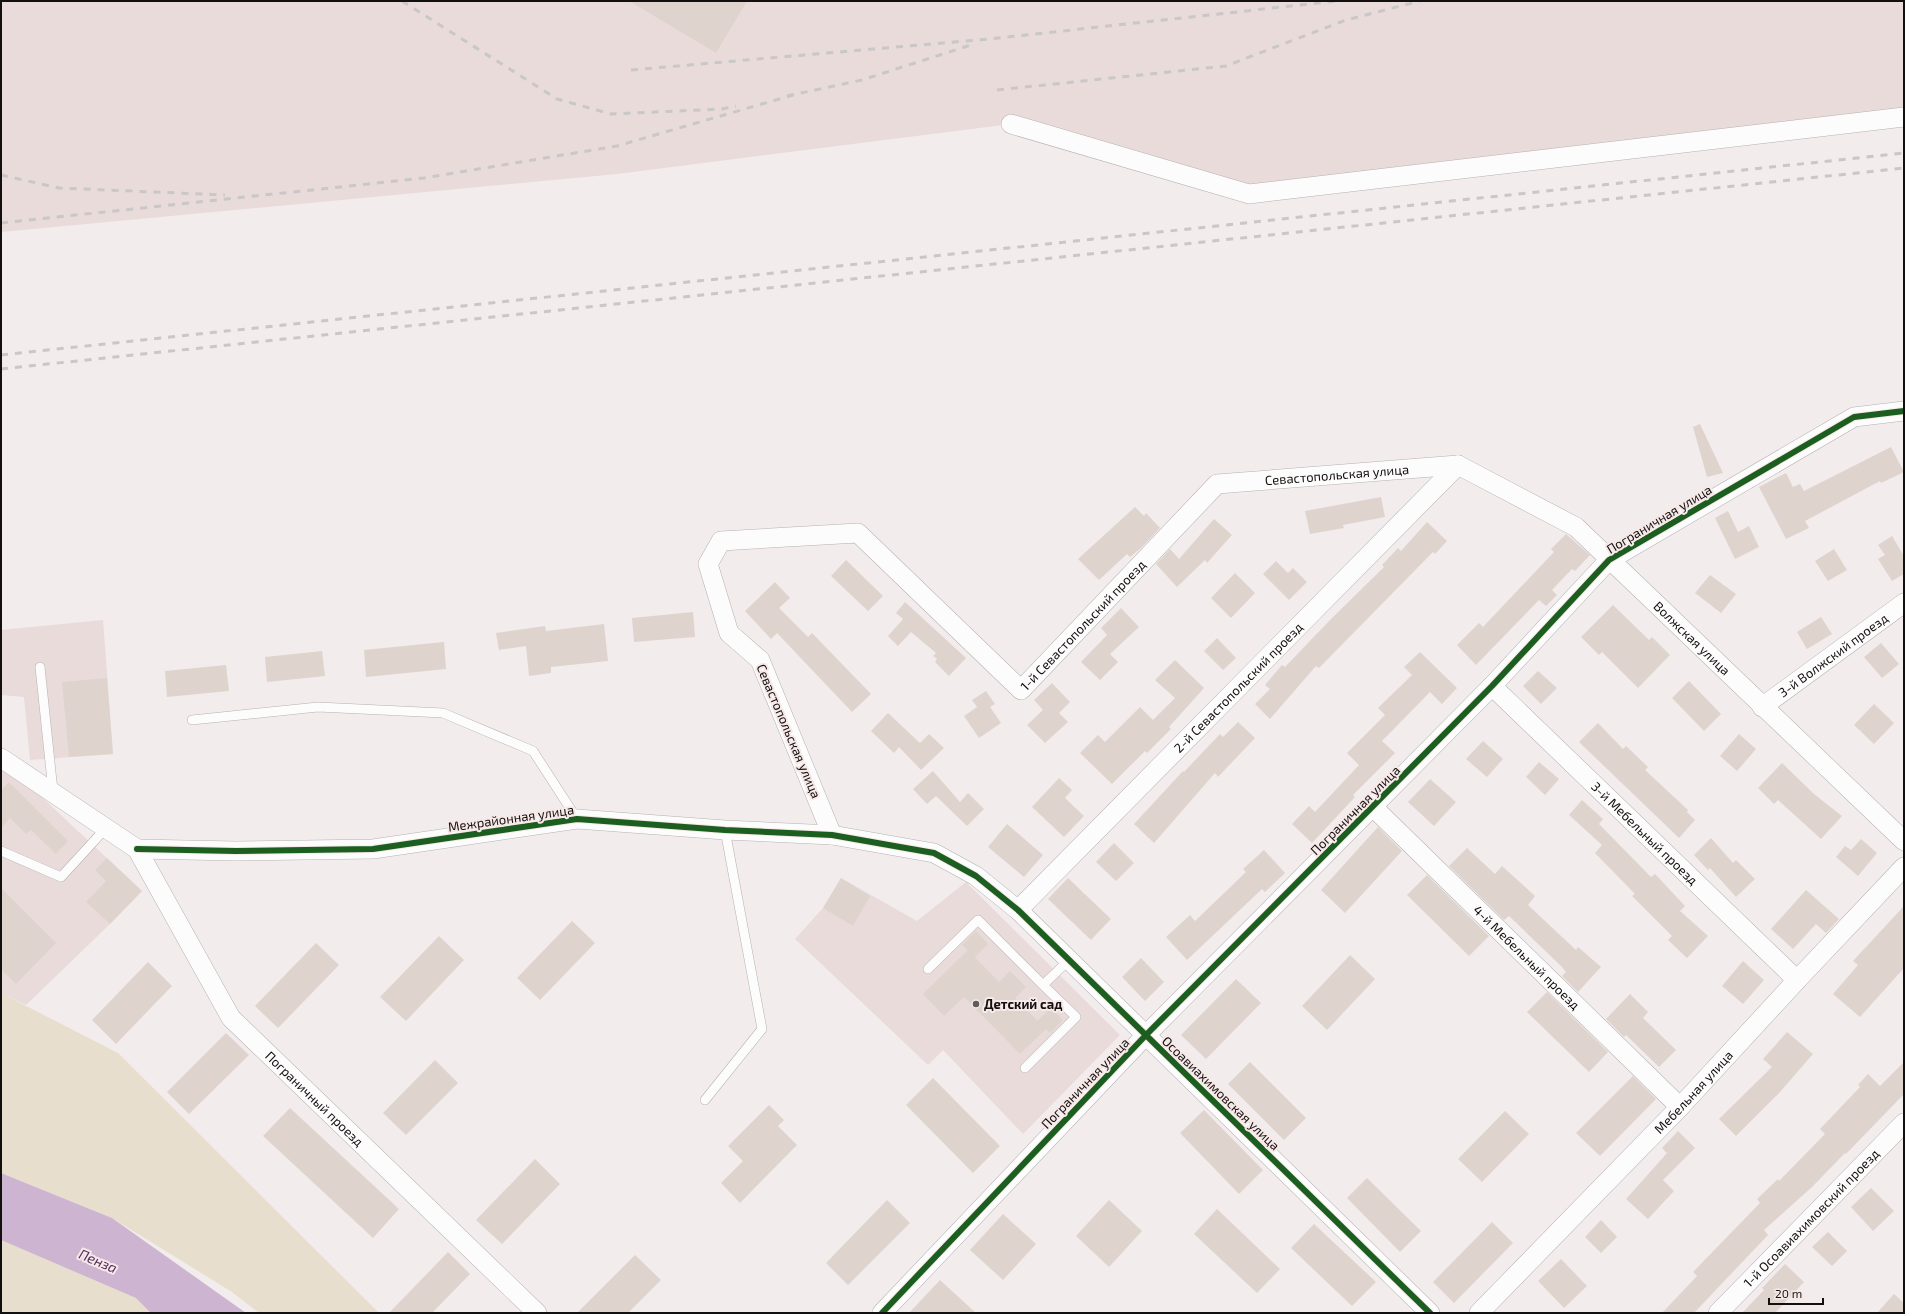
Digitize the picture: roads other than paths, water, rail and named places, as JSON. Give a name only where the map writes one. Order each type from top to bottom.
[{"type":"street","points":[[1011,124],[1248,194],[1904,117]]},
{"type":"street","name":"Пограничная улица","points":[[882,1313],[1146,1035],[1492,686],[1609,560],[1854,417],[1904,411]]},
{"type":"street","name":"Волжская улица","points":[[1458,465],[1576,527],[1762,707],[1904,841]]},
{"type":"street","name":"Севастопольская улица","points":[[1217,484],[1458,465]]},
{"type":"street","name":"2-й Севастопольский проезд","points":[[1018,910],[1458,465]]},
{"type":"street","name":"1-й Севастопольский проезд","points":[[858,533],[1021,690],[1217,484]]},
{"type":"street","name":"Севастопольская улица","points":[[832,835],[760,660],[729,633],[708,564],[721,541],[858,533]]},
{"type":"street","name":"3-й Волжский проезд","points":[[1762,707],[1904,603]]},
{"type":"street","name":"3-й Мебельный проезд","points":[[1492,686],[1797,980]]},
{"type":"street","points":[[1,758],[137,849]]},
{"type":"street","name":"4-й Мебельный проезд","points":[[1373,807],[1680,1107]]},
{"type":"street","name":"Межрайонная улица","points":[[137,849],[236,851],[373,849],[577,819],[725,830],[832,835],[934,853],[976,876]]},
{"type":"street","name":"Пограничный проезд","points":[[137,849],[232,1018],[537,1313]]},
{"type":"street","name":"Мебельная улица","points":[[1478,1313],[1680,1107],[1797,980],[1904,868]]},
{"type":"street","name":"Осоавиахимовская улица","points":[[976,876],[1018,910],[1430,1313]]},
{"type":"street","name":"1-й Осоавиахимовский проезд","points":[[1718,1313],[1904,1123]]},
{"type":"lane","points":[[40,667],[53,793]]},
{"type":"lane","points":[[192,720],[318,707],[443,713],[533,751],[577,819]]},
{"type":"lane","points":[[1,851],[61,877],[106,828]]},
{"type":"lane","points":[[705,1100],[762,1029],[725,830]]},
{"type":"lane","points":[[928,970],[978,920],[1076,1017],[1025,1068]]},
{"type":"lane","points":[[1044,985],[1069,960]]},
{"type":"water","name":"Пенза","points":[[1,1173],[112,1218],[246,1313],[151,1313],[136,1298],[1,1240]]},
{"type":"railway","points":[[402,1],[557,99],[611,114],[722,109],[736,106]]},
{"type":"railway","points":[[631,70],[989,39],[1337,1]]},
{"type":"railway","points":[[997,90],[1226,66],[1346,20],[1420,1]]},
{"type":"railway","points":[[787,96],[862,80],[974,44]]},
{"type":"railway","points":[[1,223],[424,178],[617,146],[793,95]]},
{"type":"railway","points":[[1,355],[1904,153]]},
{"type":"railway","points":[[1,369],[1904,168]]},
{"type":"railway","points":[[1,175],[59,188],[225,195]]},
{"type":"place","name":"Детский сад","points":[[976,1004]]}]
